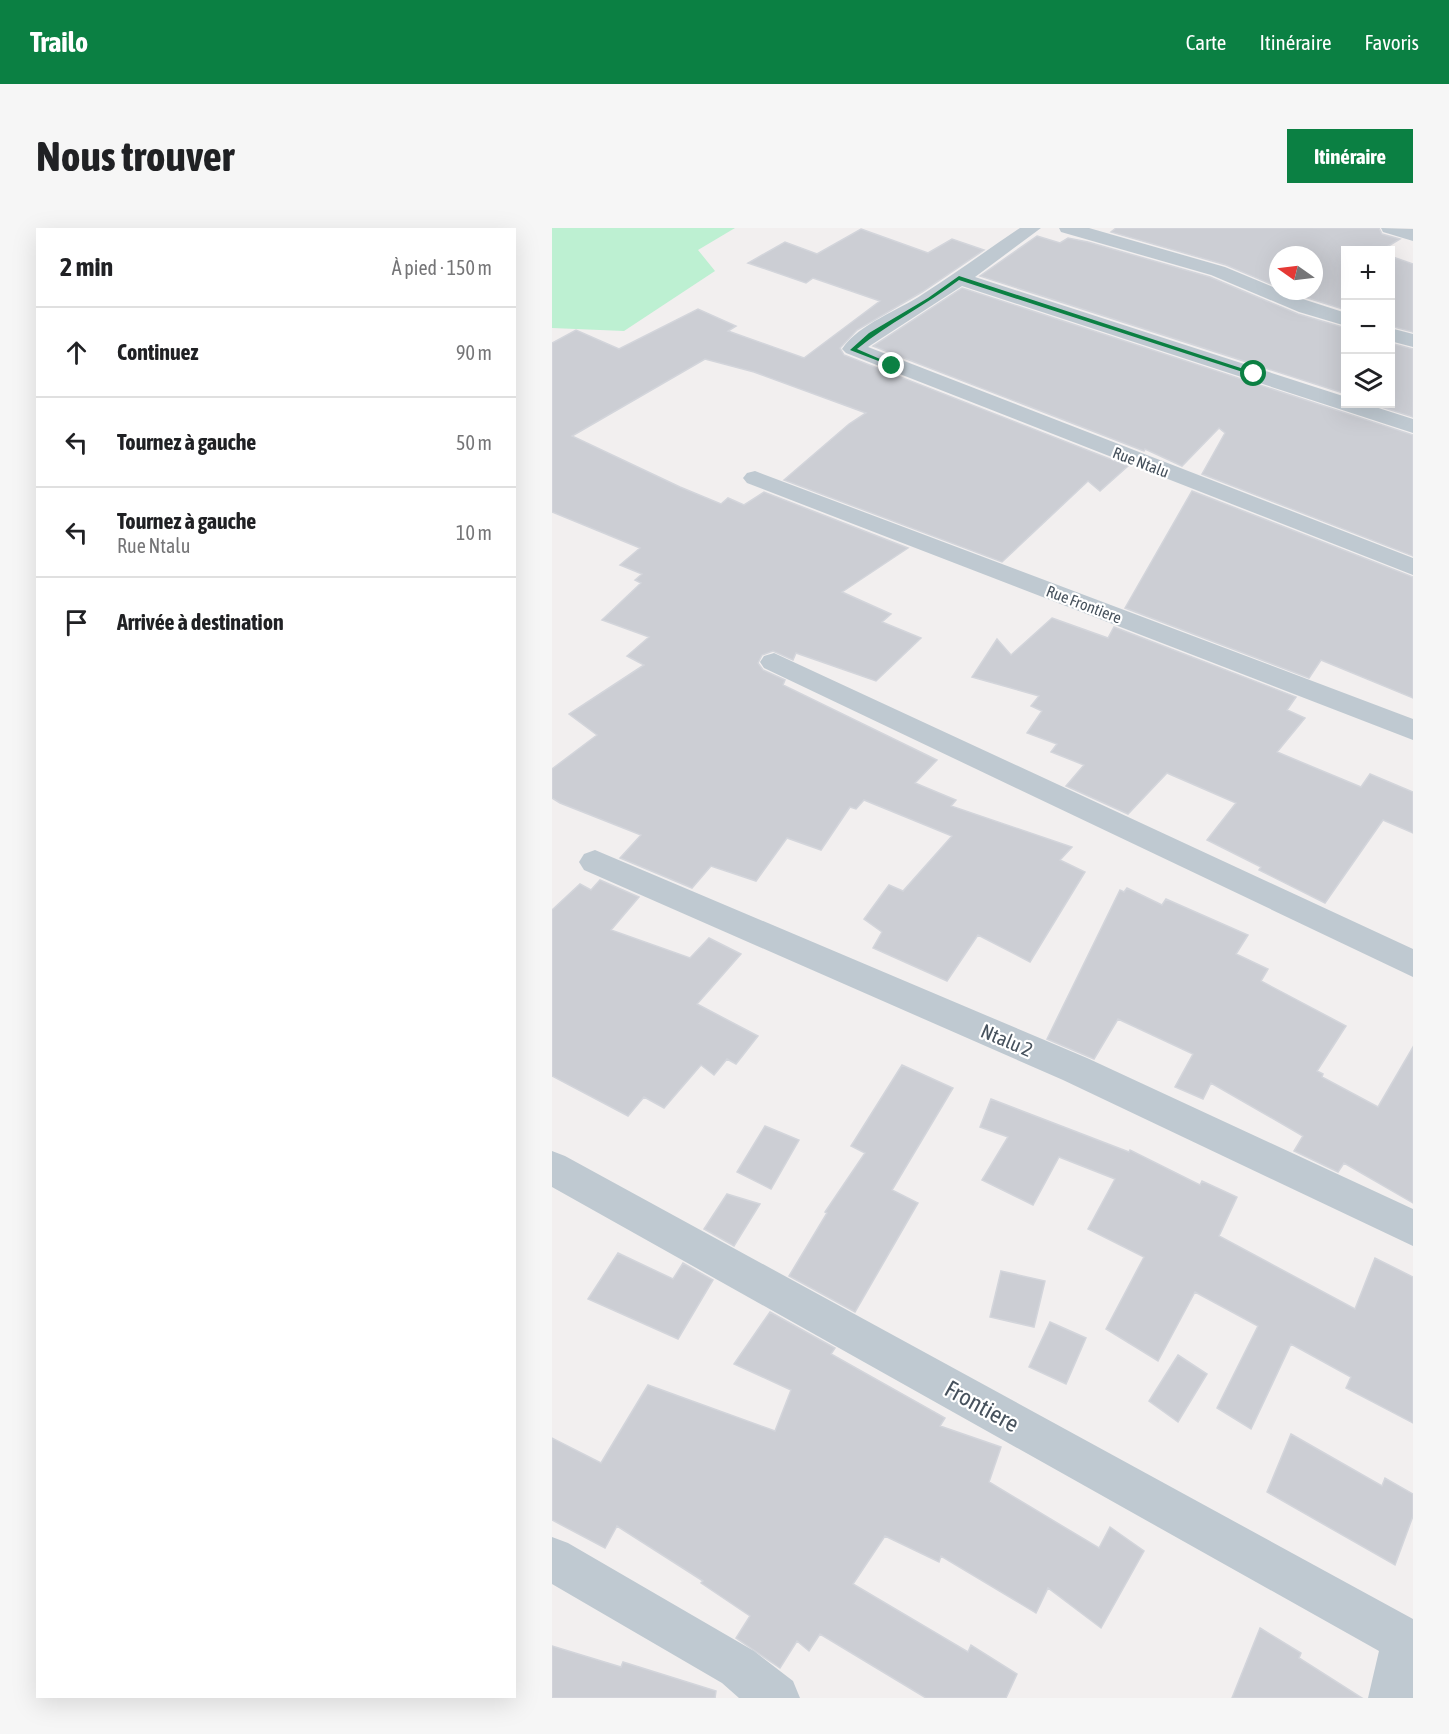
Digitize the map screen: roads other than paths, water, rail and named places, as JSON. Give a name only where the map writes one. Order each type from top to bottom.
[{"type":"street","points":[[959,278],[1032,228]]},
{"type":"street","points":[[1390,228],[1413,235]]},
{"type":"street","points":[[1084,230],[1218,271],[1306,308],[1341,318]]},
{"type":"street","points":[[959,278],[1413,426]]},
{"type":"street","name":"Rue Ntalu","points":[[959,278],[930,299],[871,334],[853,350],[1413,567]]},
{"type":"street","points":[[1395,336],[1413,341]]},
{"type":"street","name":"Rue Frontiere","points":[[754,478],[1413,730]]},
{"type":"street","points":[[774,662],[1413,964]]},
{"type":"street","name":"Ntalu 2","points":[[596,862],[1075,1069],[1413,1228]]},
{"type":"street","name":"Frontiere","points":[[552,1168],[1409,1642]]},
{"type":"street","points":[[552,1559],[738,1667],[776,1698]]},
{"type":"street","points":[[1392,1698],[1409,1642]]}]
